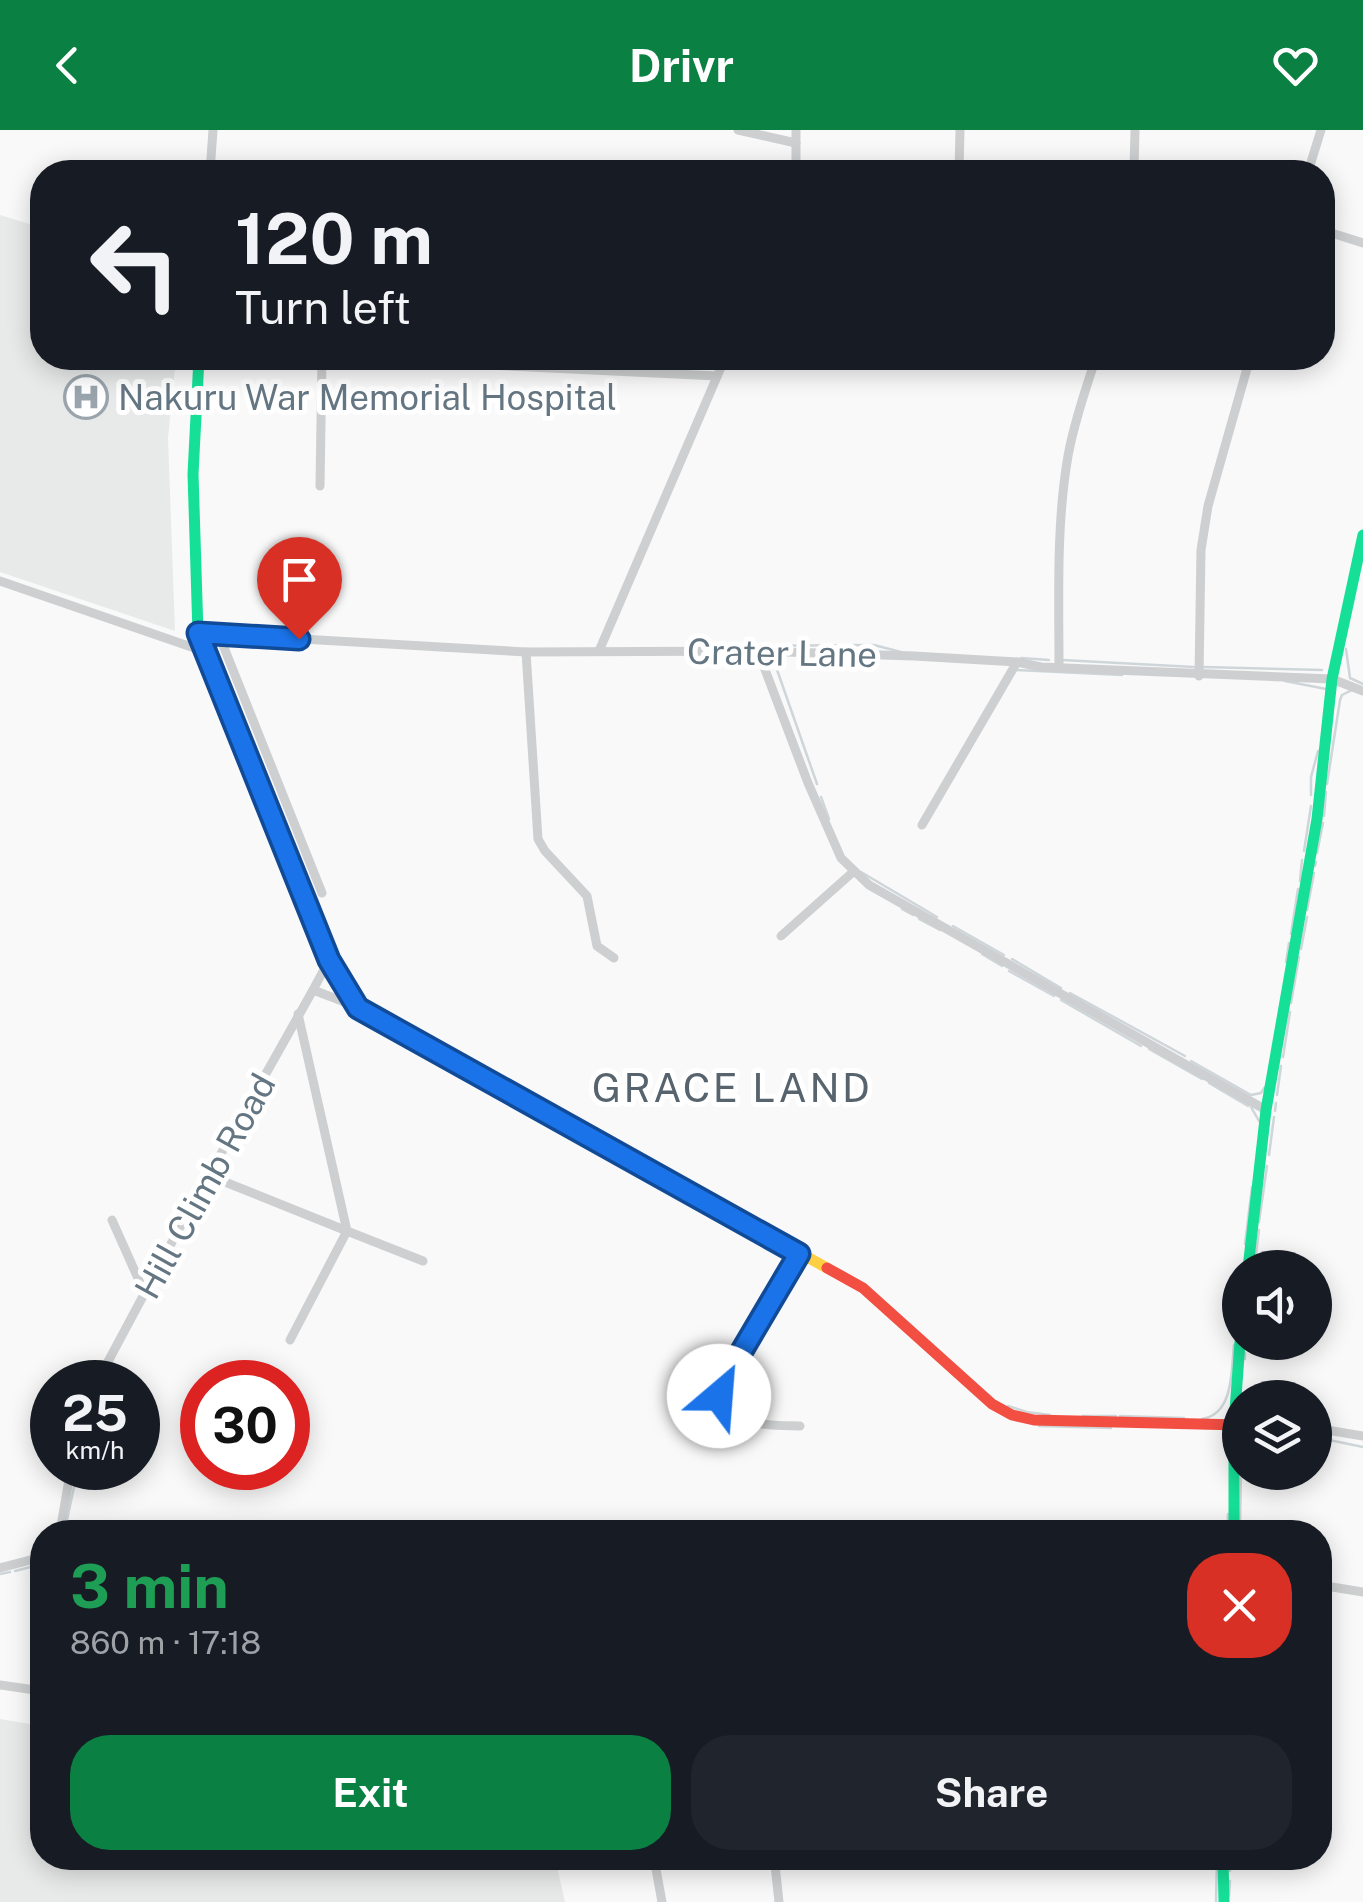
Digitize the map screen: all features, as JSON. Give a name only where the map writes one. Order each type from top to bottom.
[{"type":"street","points":[[211,160],[214,130]]},
{"type":"street","points":[[738,130],[796,143]]},
{"type":"street","points":[[796,130],[796,160]]},
{"type":"street","points":[[959,160],[960,130]]},
{"type":"street","points":[[1135,130],[1136,160]]},
{"type":"street","points":[[1312,160],[1321,130]]},
{"type":"street","points":[[1335,234],[1363,243]]},
{"type":"street","points":[[197,370],[193,474],[198,633],[329,960],[358,1008]]},
{"type":"street","points":[[320,486],[322,370]]},
{"type":"street","points":[[592,370],[717,376]]},
{"type":"street","points":[[599,651],[720,370]]},
{"type":"street","points":[[1059,668],[1065,484],[1079,410],[1092,370]]},
{"type":"street","points":[[1199,676],[1200,566],[1208,506],[1247,370]]},
{"type":"street","points":[[1250,1250],[1266,1110],[1317,819],[1332,679],[1363,535]]},
{"type":"street","points":[[0,580],[203,651]]},
{"type":"street","name":"Crater Lane","points":[[198,633],[526,652],[758,651],[1017,662],[1199,676],[1332,679],[1363,691]]},
{"type":"street","points":[[219,634],[322,893]]},
{"type":"street","points":[[758,651],[808,783],[842,858],[853,872],[869,886],[1266,1110]]},
{"type":"street","points":[[526,652],[538,839],[587,896],[597,946],[614,958]]},
{"type":"street","points":[[922,825],[1017,662]]},
{"type":"street","points":[[781,936],[853,872]]},
{"type":"street","name":"Hill Climb Road","points":[[109,1360],[329,960]]},
{"type":"street","points":[[314,990],[358,1008],[863,1288],[992,1404],[1012,1415],[1034,1420],[1222,1424]]},
{"type":"street","points":[[290,1340],[348,1231],[298,1014]]},
{"type":"street","points":[[210,1176],[423,1261]]},
{"type":"street","points":[[112,1220],[145,1294]]},
{"type":"street","points":[[799,1254],[720,1388],[719,1396],[726,1408],[743,1421],[800,1426]]},
{"type":"street","points":[[1332,1431],[1363,1436]]},
{"type":"street","points":[[62,1520],[67,1490]]},
{"type":"street","points":[[1234,1520],[1235,1490]]},
{"type":"street","points":[[0,1568],[30,1560]]},
{"type":"street","points":[[1332,1587],[1363,1592]]},
{"type":"street","points":[[0,1685],[30,1689]]},
{"type":"street","points":[[656,1870],[662,1902]]},
{"type":"street","points":[[775,1870],[778,1902]]},
{"type":"street","points":[[1223,1870],[1224,1902]]},
{"type":"shaded area","name":"Nakuru War Memorial Hospital","points":[[0,215],[30,224],[30,370],[175,370],[168,438],[175,631],[0,572]]},
{"type":"shaded area","points":[[0,1719],[30,1724],[30,1870],[558,1870],[565,1902],[0,1902]]},
{"type":"waterway","points":[[733,646],[874,645],[901,652]]},
{"type":"waterway","points":[[1346,649],[1350,678],[1363,684]]},
{"type":"waterway","points":[[1021,658],[1049,660]]},
{"type":"waterway","points":[[1062,660],[1194,667]]},
{"type":"waterway","points":[[775,664],[817,784]]},
{"type":"waterway","points":[[1204,667],[1322,670]]},
{"type":"waterway","points":[[1015,670],[1122,675]]},
{"type":"waterway","points":[[1285,681],[1326,689]]},
{"type":"waterway","points":[[1327,784],[1340,700],[1352,690]]},
{"type":"waterway","points":[[1311,795],[1318,751]]},
{"type":"waterway","points":[[1324,816],[1326,792]]},
{"type":"waterway","points":[[821,797],[829,819]]},
{"type":"waterway","points":[[1304,851],[1311,806]]},
{"type":"waterway","points":[[1317,853],[1323,823]]},
{"type":"waterway","points":[[1300,881],[1302,860]]},
{"type":"waterway","points":[[1315,866],[1316,862]]},
{"type":"waterway","points":[[861,872],[937,917]]},
{"type":"waterway","points":[[1307,910],[1314,873]]},
{"type":"waterway","points":[[1291,934],[1298,889]]},
{"type":"waterway","points":[[902,909],[913,915]]},
{"type":"waterway","points":[[1301,949],[1307,917]]},
{"type":"waterway","points":[[919,919],[940,930]]},
{"type":"waterway","points":[[953,926],[1004,955]]},
{"type":"waterway","points":[[1286,962],[1289,943]]},
{"type":"waterway","points":[[982,954],[1002,966]]},
{"type":"waterway","points":[[1291,1003],[1299,957]]},
{"type":"waterway","points":[[1012,959],[1061,988]]},
{"type":"waterway","points":[[1009,971],[1054,996]]},
{"type":"waterway","points":[[1070,993],[1185,1056]]},
{"type":"waterway","points":[[1061,1000],[1141,1046]]},
{"type":"waterway","points":[[1283,1057],[1290,1012]]},
{"type":"waterway","points":[[1149,1049],[1202,1079]]},
{"type":"waterway","points":[[1191,1061],[1251,1095],[1261,1093],[1265,1087]]},
{"type":"waterway","points":[[1277,1095],[1281,1066]]},
{"type":"waterway","points":[[1209,1083],[1248,1106]]},
{"type":"waterway","points":[[1275,1111],[1276,1103]]},
{"type":"waterway","points":[[1251,1107],[1259,1121]]},
{"type":"waterway","points":[[1269,1155],[1274,1117]]},
{"type":"waterway","points":[[1259,1222],[1267,1166]]},
{"type":"waterway","points":[[1245,1244],[1252,1187]]},
{"type":"waterway","points":[[1257,1250],[1259,1230]]},
{"type":"waterway","points":[[1202,1419],[1220,1409],[1225,1400],[1233,1360]]},
{"type":"waterway","points":[[1008,1406],[1050,1415]]},
{"type":"waterway","points":[[1083,1416],[1116,1416]]},
{"type":"waterway","points":[[1120,1416],[1184,1418]]},
{"type":"waterway","points":[[1039,1426],[1111,1428]]},
{"type":"waterway","points":[[1332,1441],[1363,1447]]},
{"type":"waterway","points":[[67,1520],[73,1490]]},
{"type":"waterway","points":[[1240,1520],[1241,1490]]},
{"type":"waterway","points":[[1228,1514],[1228,1520]]},
{"type":"waterway","points":[[15,1571],[30,1567]]},
{"type":"waterway","points":[[0,1574],[10,1572]]},
{"type":"waterway","points":[[1216,1902],[1217,1870]]},
{"type":"waterway","points":[[1229,1896],[1230,1881]]},
{"type":"traffic: fast","points":[[198,370],[193,474],[198,633],[332,965]]},
{"type":"traffic: fast","points":[[1250,1250],[1266,1110],[1317,819],[1332,679],[1363,535]]},
{"type":"traffic: fast","points":[[1234,1520],[1239,1360]]},
{"type":"traffic: fast","points":[[1223,1870],[1224,1902]]},
{"type":"traffic: slow","points":[[332,965],[358,1007],[827,1268]]},
{"type":"traffic: jam","points":[[827,1268],[863,1288],[992,1404],[1012,1415],[1034,1420],[1222,1425]]},
{"type":"place","name":"Nakuru War Memorial Hospital","points":[[86,397]]},
{"type":"district","name":"GRACE LAND","points":[[732,1087]]},
{"type":"route","points":[[299,639],[198,633],[329,960],[358,1008],[799,1254],[720,1388],[719,1396]]}]
